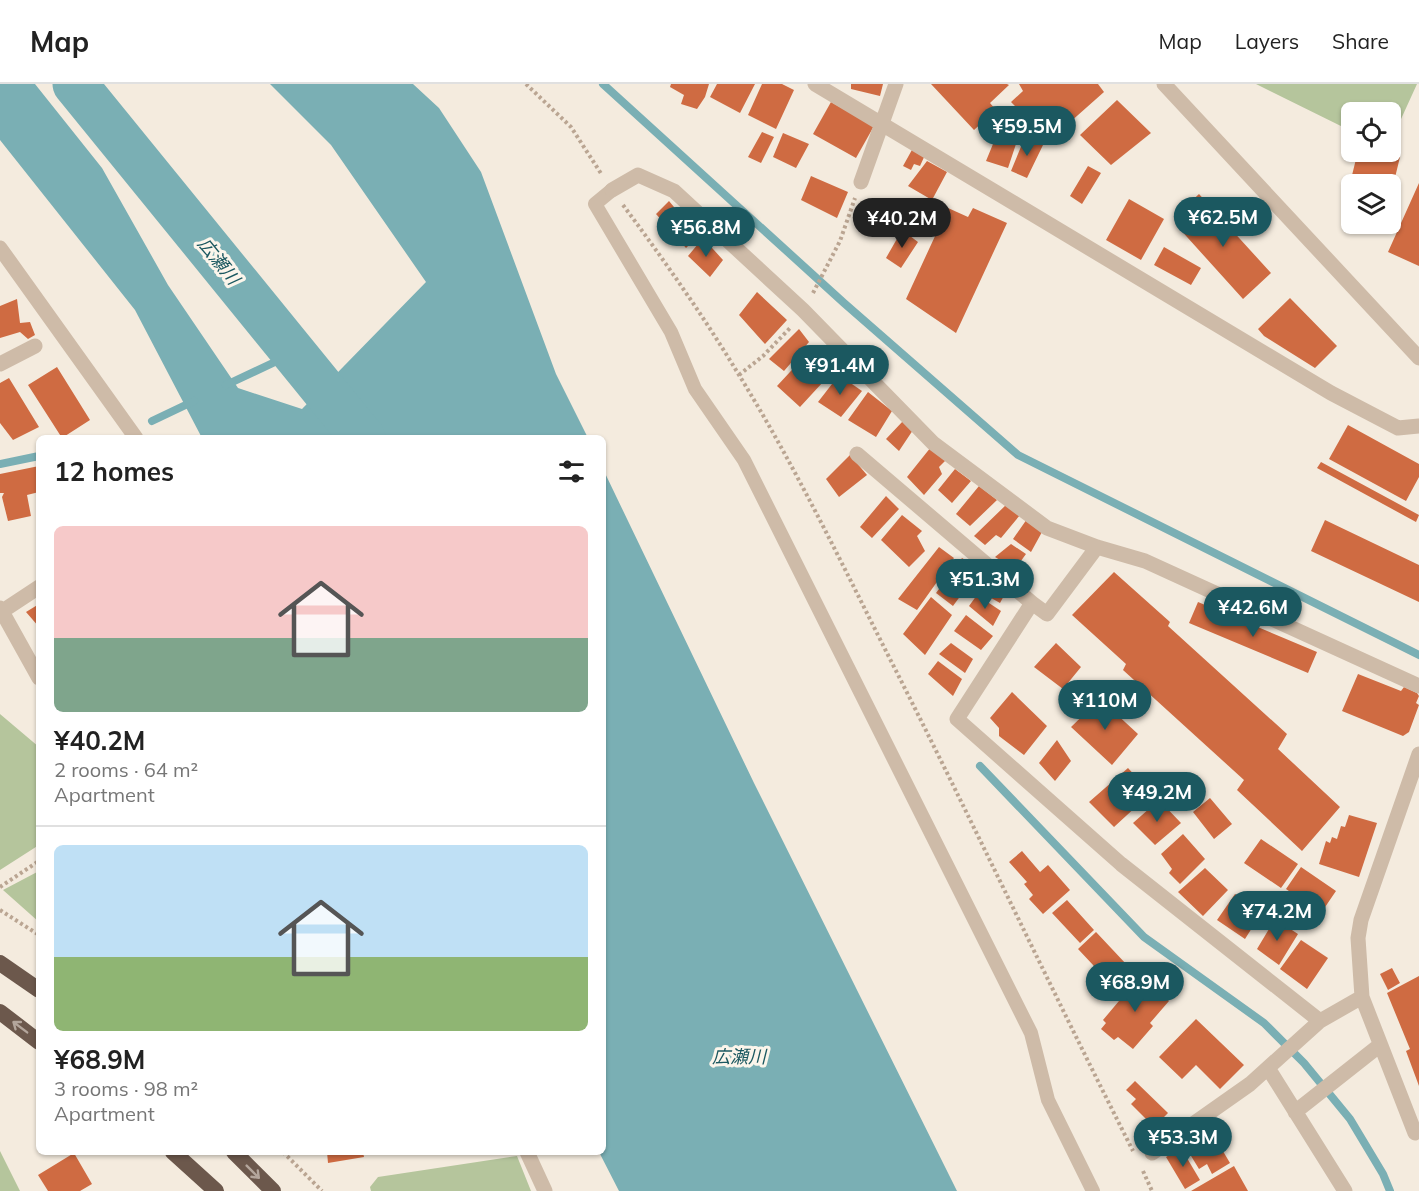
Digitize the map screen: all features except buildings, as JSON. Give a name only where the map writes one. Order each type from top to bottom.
[{"type":"highway","points":[[0,963],[36,988]]},
{"type":"highway","points":[[0,1012],[36,1040]]},
{"type":"highway","points":[[176,1155],[208,1187]]},
{"type":"highway","points":[[237,1155],[273,1191]]},
{"type":"street","points":[[815,84],[1331,393],[1398,428],[1419,426]]},
{"type":"street","points":[[861,182],[896,84]]},
{"type":"street","points":[[1164,84],[1419,358]]},
{"type":"street","points":[[612,190],[638,175],[674,191],[803,310],[933,443],[1047,528],[1145,561],[1419,686]]},
{"type":"street","points":[[0,248],[134,435]]},
{"type":"street","points":[[0,364],[35,346]]},
{"type":"street","points":[[857,454],[1047,614],[1097,546]]},
{"type":"street","points":[[36,589],[1,610],[36,673]]},
{"type":"street","points":[[1032,603],[957,719],[1121,864],[1320,1022]]},
{"type":"street","points":[[1415,1133],[1362,997],[1358,938],[1361,920],[1419,754]]},
{"type":"street","points":[[1152,1154],[1250,1084],[1320,1022],[1362,997]]},
{"type":"street","points":[[1295,1112],[1380,1045]]},
{"type":"street","points":[[1274,1063],[1295,1112],[1345,1191]]},
{"type":"street","points":[[528,1155],[545,1191]]},
{"type":"lane","points":[[612,190],[595,204],[671,332],[695,389],[744,460],[1031,1033],[1048,1100],[1093,1191]]},
{"type":"path","points":[[526,84],[571,127],[739,375],[818,517],[1134,1153]]},
{"type":"path","points":[[813,292],[840,241],[861,182]]},
{"type":"path","points":[[739,375],[763,356],[795,323],[803,310]]},
{"type":"path","points":[[0,887],[36,863]]},
{"type":"path","points":[[0,910],[36,933]]},
{"type":"path","points":[[286,1155],[322,1191]]},
{"type":"path","points":[[1139,1163],[1152,1191]]},
{"type":"green space","points":[[1256,84],[1417,84],[1401,119],[1401,102],[1341,102],[1341,126]]},
{"type":"green space","points":[[0,714],[36,744],[36,847],[0,870]]},
{"type":"green space","points":[[36,873],[36,919],[3,890]]},
{"type":"green space","points":[[0,1151],[20,1191],[0,1191]]},
{"type":"green space","points":[[517,1156],[531,1191],[371,1191],[370,1187],[378,1177]]},
{"type":"water","name":"広瀬川","points":[[0,84],[35,84],[102,168],[168,285],[238,388],[302,409],[426,282],[331,145],[270,84],[413,84],[439,108],[481,172],[556,374],[586,435],[200,435],[135,310],[0,140]]},
{"type":"water","name":"広瀬川","points":[[606,475],[754,783],[957,1191],[619,1191],[601,1155],[606,1155]]},
{"type":"waterway","name":"広瀬川","points":[[75,84],[361,435]]},
{"type":"waterway","points":[[603,84],[844,303],[1018,455],[1419,655]]},
{"type":"waterway","points":[[226,385],[294,353]]},
{"type":"waterway","points":[[152,421],[194,401]]},
{"type":"waterway","points":[[0,464],[36,457]]},
{"type":"waterway","points":[[980,766],[1144,937],[1264,1023],[1304,1063],[1350,1119],[1383,1174],[1390,1191]]}]
